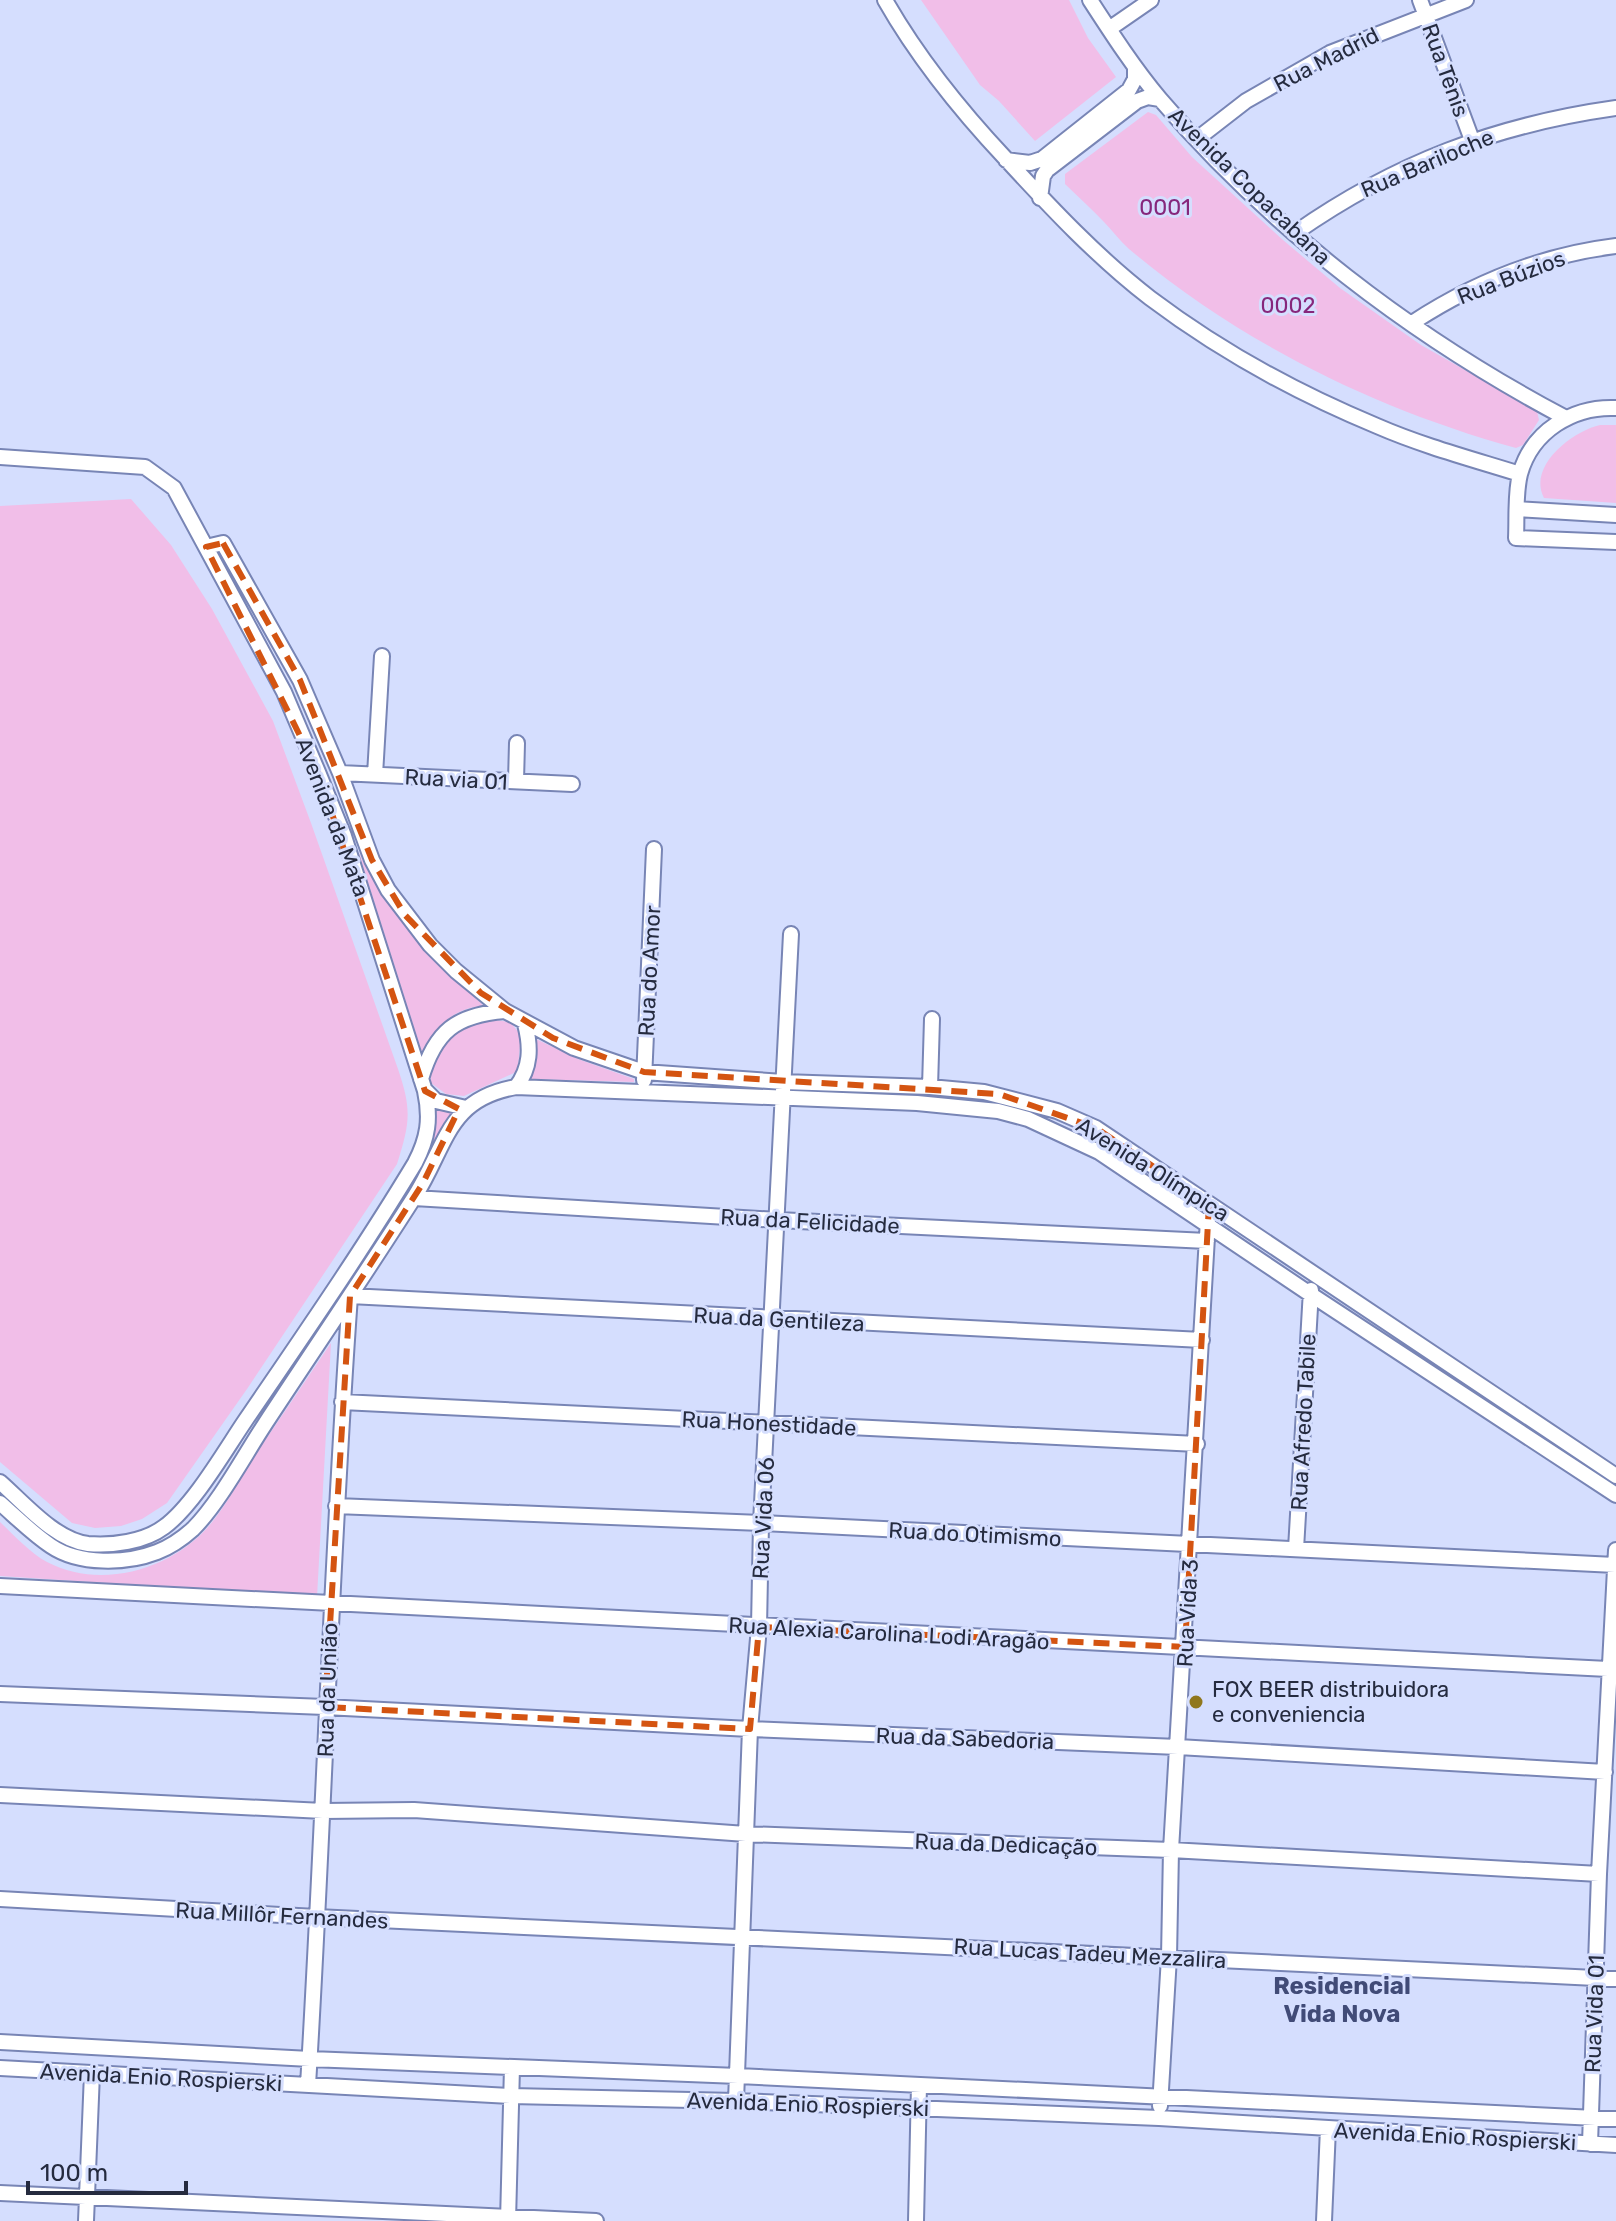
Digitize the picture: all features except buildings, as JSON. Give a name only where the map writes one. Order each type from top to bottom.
[{"type":"street","points":[[885,0],[953,98],[1006,160],[1040,198],[1149,298],[1237,356],[1302,391],[1421,444],[1520,474]]},
{"type":"street","name":"Avenida Copacabana","points":[[1090,0],[1135,68],[1160,99],[1295,233],[1412,323],[1564,417]]},
{"type":"street","points":[[1109,29],[1151,0]]},
{"type":"street","name":"Rua Madrid","points":[[1197,139],[1246,101],[1342,47],[1423,7],[1466,0]]},
{"type":"street","name":"Rua Tênis","points":[[1423,7],[1472,140]]},
{"type":"street","points":[[1006,160],[1030,163],[1042,159],[1129,90],[1135,79],[1135,68]]},
{"type":"street","points":[[1040,198],[1047,170],[1137,101],[1148,97],[1160,99]]},
{"type":"street","name":"Rua Bariloche","points":[[1295,233],[1337,204],[1417,163],[1472,140],[1565,115],[1616,108]]},
{"type":"street","name":"Rua Búzios","points":[[1412,323],[1454,298],[1525,267],[1591,249],[1616,246]]},
{"type":"street","points":[[1616,408],[1596,408],[1564,417],[1544,434],[1520,474],[1516,538],[1616,542]]},
{"type":"street","points":[[0,457],[145,467],[174,488],[206,547]]},
{"type":"street","points":[[1517,509],[1616,515]]},
{"type":"street","name":"Avenida da Mata","points":[[0,1482],[49,1525],[82,1542],[127,1542],[164,1528],[220,1458],[405,1181],[428,1132],[429,1114],[423,1085],[344,836],[284,692],[206,547],[223,543],[300,680],[340,773],[372,860],[388,890],[430,945],[456,971],[525,1024],[574,1048],[618,1064]]},
{"type":"street","points":[[375,775],[382,656]]},
{"type":"street","points":[[516,781],[517,743]]},
{"type":"street","name":"Rua via 01","points":[[340,773],[572,784]]},
{"type":"street","name":"Rua do Amor","points":[[643,1093],[654,849]]},
{"type":"street","name":"Rua Vida 06","points":[[736,2101],[750,1729],[759,1627],[761,1523],[791,934]]},
{"type":"street","points":[[466,1108],[436,1101],[423,1085],[433,1048],[448,1029],[470,1016],[505,1011]]},
{"type":"street","points":[[930,1087],[932,1019]]},
{"type":"street","points":[[0,1503],[52,1547],[77,1557],[124,1559],[158,1552],[193,1528],[353,1297],[414,1198],[451,1125],[466,1108],[483,1096],[516,1087],[527,1068],[529,1043],[525,1024]]},
{"type":"street","name":"Avenida Olímpica","points":[[618,1064],[644,1072],[783,1082],[930,1087],[999,1094],[1057,1111],[1096,1128],[1616,1476]]},
{"type":"street","name":"Avenida Olímpica","points":[[516,1087],[917,1103],[998,1111],[1028,1119],[1099,1152],[1616,1495]]},
{"type":"street","name":"Rua da Felicidade","points":[[414,1198],[1207,1241]]},
{"type":"street","name":"Rua Vida 3","points":[[1159,2118],[1169,1957],[1171,1850],[1209,1204]]},
{"type":"street","name":"Rua Afredo Tabile","points":[[1296,1549],[1310,1294],[1314,1274]]},
{"type":"street","name":"Rua da Gentileza","points":[[353,1297],[1202,1340]]},
{"type":"street","name":"Rua da União","points":[[308,2085],[336,1506],[342,1402],[353,1297]]},
{"type":"street","name":"Rua Honestidade","points":[[342,1402],[1197,1444]]},
{"type":"street","name":"Rua do Otimismo","points":[[336,1506],[1191,1545],[1615,1558]]},
{"type":"street","name":"Rua Vida 01","points":[[1590,2144],[1599,1874],[1615,1558]]},
{"type":"street","name":"Rua Alexia Carolina Lodi Aragão","points":[[0,1586],[1608,1669]]},
{"type":"street","name":"Rua da Sabedoria","points":[[0,1694],[1178,1747],[1605,1772]]},
{"type":"street","name":"Rua da Dedicação","points":[[0,1795],[323,1811],[414,1810],[746,1834],[1171,1850],[1599,1874]]},
{"type":"street","name":"Rua Millôr Fernandes","points":[[0,1899],[564,1928]]},
{"type":"street","name":"Rua Lucas Tadeu Mezzalira","points":[[564,1928],[1616,1979]]},
{"type":"street","name":"Avenida Enio Rospierski","points":[[0,2042],[1616,2119]]},
{"type":"street","points":[[508,2218],[512,2067]]},
{"type":"street","name":"Avenida Enio Rospierski","points":[[0,2068],[511,2096],[736,2101],[1159,2118],[1616,2145]]},
{"type":"street","points":[[86,2221],[92,2073]]},
{"type":"street","points":[[916,2221],[919,2085]]},
{"type":"street","points":[[1324,2221],[1328,2128]]},
{"type":"street","points":[[0,2193],[596,2221]]},
{"type":"highlighted area","points":[[223,543],[300,680],[372,860],[405,915],[481,993],[553,1038],[644,1072],[999,1094],[1096,1128],[1209,1204],[1185,1647],[759,1627],[750,1729],[325,1707],[350,1296],[423,1183],[459,1109],[425,1091],[318,772],[206,547]]},
{"type":"green space","points":[[921,0],[1069,0],[1088,38],[1116,77],[1035,141],[980,85]]},
{"type":"green space","points":[[1148,112],[1156,115],[1192,157],[1340,288],[1421,345],[1537,411],[1539,420],[1523,445],[1516,448],[1412,414],[1312,369],[1217,314],[1129,249],[1065,184],[1065,174]]},
{"type":"green space","points":[[1600,425],[1616,425],[1616,503],[1544,498],[1540,486],[1547,462],[1577,434]]},
{"type":"green space","points":[[131,499],[171,545],[212,609],[273,721],[398,1069],[406,1095],[408,1116],[397,1164],[167,1503],[142,1519],[121,1526],[95,1528],[72,1523],[0,1462],[0,506]]},
{"type":"green space","points":[[358,851],[397,916],[484,1006],[464,1010],[447,1020],[422,1053]]},
{"type":"green space","points":[[487,1019],[510,1022],[521,1035],[518,1067],[514,1073],[464,1096],[446,1094],[431,1083],[430,1071],[444,1044],[461,1029]]},
{"type":"green space","points":[[536,1039],[578,1059],[634,1079],[634,1082],[530,1079],[536,1061]]},
{"type":"green space","points":[[436,1107],[453,1112],[428,1155],[436,1120]]},
{"type":"green space","points":[[331,1343],[317,1597],[0,1576],[0,1522],[28,1549],[47,1562],[69,1571],[92,1575],[139,1570],[182,1549],[201,1535],[227,1502]]},
{"type":"place","name":"FOX BEER distribuidora e conveniencia","points":[[1196,1702]]},
{"type":"district","name":"Residencial Vida Nova","points":[[1342,2000]]},
{"type":"park label","name":"0001","points":[[1165,207]]},
{"type":"park label","name":"0002","points":[[1288,305]]}]
